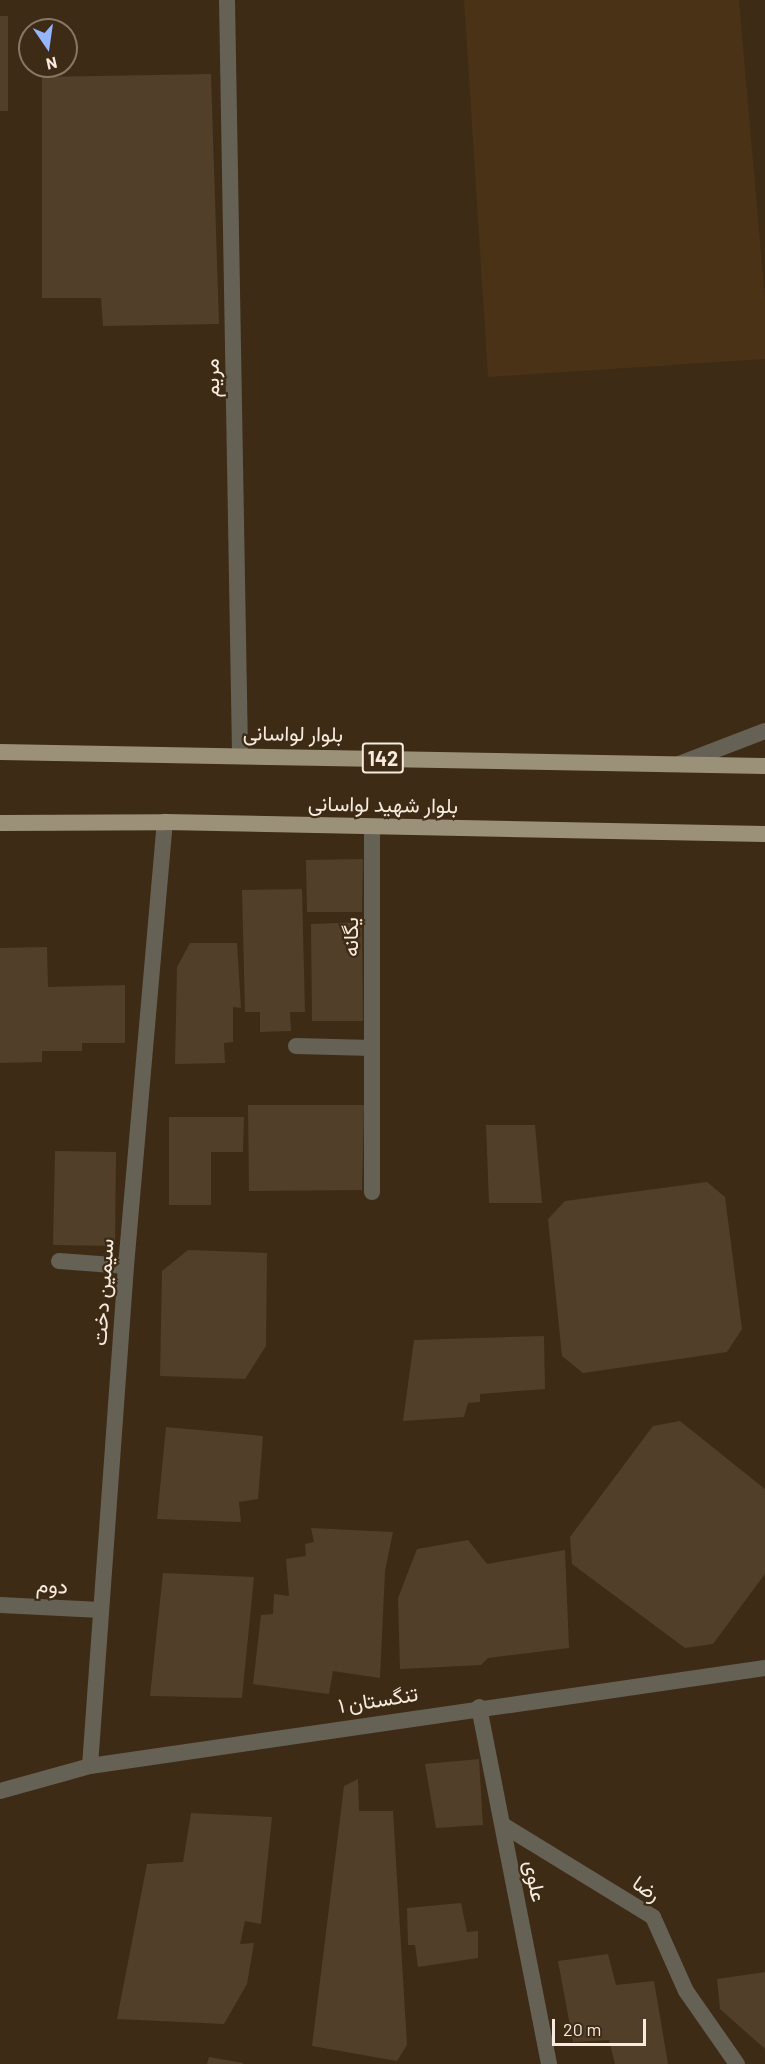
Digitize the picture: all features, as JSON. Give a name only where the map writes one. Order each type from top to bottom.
[{"type":"main road","name":"بلوار لواسانی","points":[[0,752],[240,754],[765,766]]},
{"type":"main road","name":"بلوار شهید لواسانی","points":[[0,823],[165,822],[765,834]]},
{"type":"street","name":"مریم","points":[[227,0],[240,754]]},
{"type":"street","points":[[678,764],[765,731]]},
{"type":"street","name":"سیمین دخت","points":[[90,1766],[126,1266],[165,822]]},
{"type":"street","name":"یگانه","points":[[372,827],[372,1192]]},
{"type":"street","points":[[296,1046],[372,1048]]},
{"type":"street","points":[[60,1261],[126,1266]]},
{"type":"street","name":"دوم","points":[[0,1605],[101,1610]]},
{"type":"street","name":"تنگستان ۱","points":[[0,1791],[90,1766],[479,1707],[765,1668]]},
{"type":"street","name":"علوی","points":[[479,1707],[549,2064]]},
{"type":"street","name":"رضا","points":[[503,1826],[653,1917],[686,1991],[737,2064]]},
{"type":"shaded area","points":[[464,0],[739,0],[765,299],[765,359],[488,377]]},
{"type":"building","points":[[0,16],[8,16],[8,111],[0,111]]},
{"type":"building","points":[[211,74],[219,324],[103,326],[101,298],[42,298],[42,78]]},
{"type":"building","points":[[363,859],[362,912],[307,912],[306,860]]},
{"type":"building","points":[[302,889],[305,1012],[290,1012],[291,1031],[260,1032],[260,1012],[245,1012],[242,890]]},
{"type":"building","points":[[362,922],[363,1021],[312,1021],[311,924]]},
{"type":"building","points":[[190,943],[237,943],[241,1008],[233,1007],[233,1042],[224,1043],[225,1063],[175,1064],[177,967]]},
{"type":"building","points":[[47,947],[48,987],[125,985],[125,1043],[82,1043],[82,1051],[42,1051],[42,1062],[0,1063],[0,948]]},
{"type":"building","points":[[248,1105],[364,1105],[362,1190],[249,1191]]},
{"type":"building","points":[[169,1117],[244,1117],[243,1152],[211,1152],[211,1205],[169,1205]]},
{"type":"building","points":[[486,1125],[535,1125],[542,1203],[489,1203]]},
{"type":"building","points":[[55,1151],[116,1152],[115,1246],[53,1245]]},
{"type":"building","points":[[707,1182],[725,1197],[742,1329],[727,1352],[583,1373],[562,1356],[548,1219],[565,1201]]},
{"type":"building","points":[[188,1250],[267,1253],[266,1346],[245,1379],[160,1376],[162,1271]]},
{"type":"building","points":[[544,1336],[545,1389],[480,1394],[480,1402],[468,1403],[464,1417],[403,1421],[414,1340]]},
{"type":"building","points":[[680,1421],[765,1489],[765,1574],[713,1644],[685,1648],[572,1564],[570,1537],[653,1426]]},
{"type":"building","points":[[166,1427],[263,1436],[258,1499],[239,1502],[241,1522],[157,1519]]},
{"type":"building","points":[[311,1528],[393,1532],[385,1571],[380,1678],[333,1671],[329,1694],[253,1684],[261,1615],[273,1614],[274,1594],[289,1596],[286,1559],[306,1556],[305,1544],[314,1542]]},
{"type":"building","points":[[468,1540],[487,1564],[565,1550],[569,1648],[488,1658],[481,1665],[400,1669],[398,1598],[417,1549]]},
{"type":"building","points":[[163,1573],[254,1577],[242,1698],[150,1696]]},
{"type":"building","points":[[479,1759],[483,1825],[436,1828],[425,1764]]},
{"type":"building","points":[[358,1779],[359,1811],[393,1811],[407,2045],[397,2061],[312,2046],[344,1786]]},
{"type":"building","points":[[191,1813],[272,1817],[261,1924],[245,1921],[240,1944],[254,1943],[247,1984],[224,2024],[117,2019],[147,1864],[183,1862]]},
{"type":"building","points":[[461,1903],[467,1932],[478,1931],[478,1958],[418,1967],[415,1945],[408,1945],[407,1908]]},
{"type":"building","points":[[608,1954],[616,1985],[654,1981],[668,2064],[615,2064],[609,2040],[573,2042],[558,1961]]},
{"type":"building","points":[[765,1972],[765,2049],[720,2009],[717,1979]]},
{"type":"building","points":[[209,2057],[243,2063],[243,2064],[207,2064]]}]
